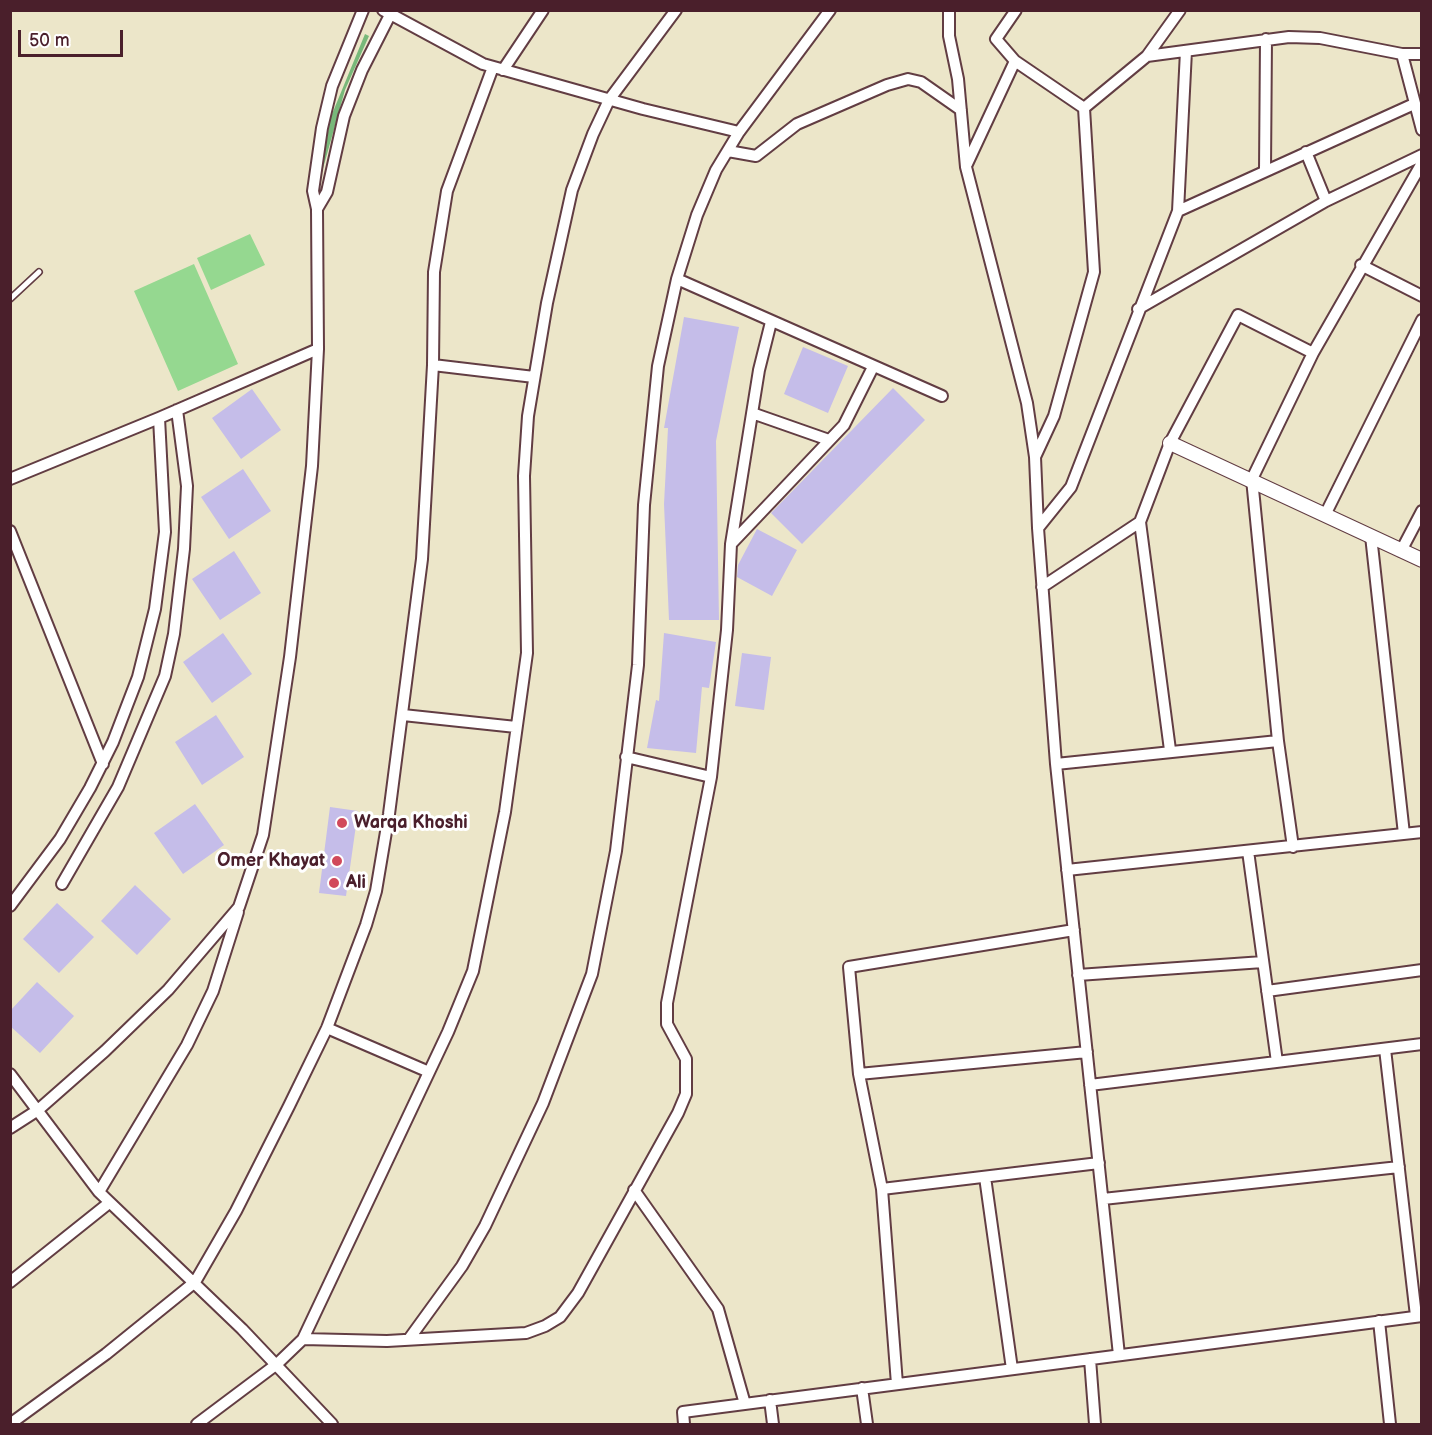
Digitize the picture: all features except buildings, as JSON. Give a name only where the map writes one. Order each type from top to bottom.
[{"type":"street","points":[[99,1192],[187,1045],[213,991],[263,835],[290,657],[312,466],[318,349],[317,209],[313,191],[327,107],[335,78],[363,10]]},
{"type":"street","points":[[10,1424],[106,1354],[195,1282],[236,1211],[327,1028],[376,891],[403,715],[422,560],[433,366],[434,272],[447,191],[498,69],[543,10]]},
{"type":"street","points":[[197,1425],[276,1364],[303,1339],[429,1072],[473,971],[505,812],[527,653],[524,476],[528,416],[547,303],[573,190],[593,134],[609,100],[676,10]]},
{"type":"street","points":[[409,1340],[462,1266],[485,1226],[543,1103],[592,974],[616,851],[638,665],[649,440],[658,366],[677,279],[697,214],[716,170],[739,132],[831,10]]},
{"type":"street","points":[[950,10],[949,36],[958,79],[966,167],[1027,403],[1035,457],[1041,587],[1056,764],[1119,1355]]},
{"type":"street","points":[[1016,10],[996,39],[1015,61],[1084,108]]},
{"type":"street","points":[[1084,108],[1147,56],[1180,10]]},
{"type":"street","points":[[317,209],[327,192],[344,116],[388,12],[498,69],[609,100],[739,132]]},
{"type":"street","points":[[1147,56],[1266,39],[1320,38],[1402,54],[1422,54]]},
{"type":"street","points":[[1265,170],[1266,39]]},
{"type":"street","points":[[1038,528],[1071,487],[1138,309],[1178,211],[1186,51]]},
{"type":"street","points":[[1402,54],[1422,130]]},
{"type":"street","points":[[966,167],[1015,61]]},
{"type":"street","points":[[728,151],[756,156],[797,124],[887,85],[908,79],[921,82],[961,110]]},
{"type":"street","points":[[1178,211],[1414,104]]},
{"type":"street","points":[[1035,457],[1054,416],[1094,272],[1084,108]]},
{"type":"street","points":[[1306,152],[1326,201]]},
{"type":"street","points":[[1138,309],[1326,201],[1422,155]]},
{"type":"street","points":[[1386,171],[1420,169]]},
{"type":"street","points":[[1293,846],[1278,741],[1252,479],[1313,352],[1361,265],[1420,169]]},
{"type":"street","points":[[1361,265],[1422,296]]},
{"type":"street","points":[[677,279],[942,396]]},
{"type":"street","points":[[1170,750],[1140,522],[1170,443],[1238,315],[1313,352]]},
{"type":"street","points":[[1325,515],[1422,320]]},
{"type":"street","points":[[303,1339],[409,1340],[526,1333],[546,1326],[560,1317],[578,1293],[686,1094],[686,1059],[668,1024],[667,1003],[711,777],[728,630],[731,544],[752,413],[771,322]]},
{"type":"street","points":[[10,479],[318,349]]},
{"type":"street","points":[[433,366],[534,377]]},
{"type":"street","points":[[731,544],[844,425],[873,367]]},
{"type":"street","points":[[62,884],[118,787],[165,676],[174,633],[184,549],[187,486],[177,410]]},
{"type":"street","points":[[752,413],[829,440]]},
{"type":"street","points":[[11,906],[60,839],[103,764],[138,677],[155,609],[165,532],[159,418]]},
{"type":"street","points":[[1170,443],[1252,479],[1422,560]]},
{"type":"street","points":[[1401,551],[1422,511]]},
{"type":"street","points":[[1041,587],[1140,522]]},
{"type":"street","points":[[10,531],[103,764]]},
{"type":"street","points":[[1371,537],[1404,834]]},
{"type":"street","points":[[403,715],[516,727]]},
{"type":"street","points":[[1056,764],[1170,750],[1278,741]]},
{"type":"street","points":[[626,757],[711,777]]},
{"type":"street","points":[[1067,870],[1422,832]]},
{"type":"street","points":[[1248,851],[1277,1062]]},
{"type":"street","points":[[10,1128],[38,1110],[105,1051],[168,990],[239,907]]},
{"type":"street","points":[[897,1384],[882,1189],[859,1074],[849,967],[1074,930]]},
{"type":"street","points":[[1078,975],[1263,962]]},
{"type":"street","points":[[1267,991],[1422,970]]},
{"type":"street","points":[[327,1028],[429,1072]]},
{"type":"street","points":[[1090,1085],[1422,1044]]},
{"type":"street","points":[[684,1425],[683,1412],[1419,1316],[1385,1049]]},
{"type":"street","points":[[859,1074],[1087,1052]]},
{"type":"street","points":[[10,1074],[109,1203],[195,1282],[332,1425]]},
{"type":"street","points":[[882,1189],[1099,1163]]},
{"type":"street","points":[[1103,1199],[1399,1167]]},
{"type":"street","points":[[985,1177],[1012,1369]]},
{"type":"street","points":[[634,1190],[718,1309],[745,1404]]},
{"type":"street","points":[[10,1282],[109,1203]]},
{"type":"street","points":[[1379,1321],[1390,1425]]},
{"type":"street","points":[[1090,1359],[1095,1425]]},
{"type":"street","points":[[862,1388],[867,1425]]},
{"type":"street","points":[[770,1400],[773,1425]]},
{"type":"lane","points":[[10,299],[39,272]]},
{"type":"green space","points":[[365,34],[369,36],[345,90],[322,172],[330,119]]},
{"type":"green space","points":[[250,234],[265,265],[211,290],[197,258]]},
{"type":"green space","points":[[194,264],[238,364],[178,391],[134,291]]},
{"type":"place","name":"Warqa Khoshi","points":[[342,823]]},
{"type":"place","name":"Omer Khayat","points":[[337,861]]},
{"type":"place","name":"Ali","points":[[334,883]]}]
